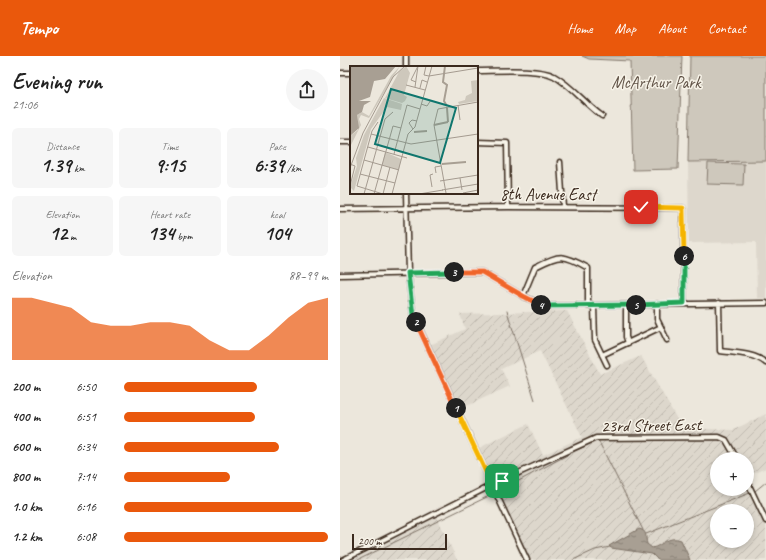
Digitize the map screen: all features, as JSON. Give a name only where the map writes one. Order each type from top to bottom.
[{"type":"street","points":[[478,71],[536,71],[548,74],[564,83],[602,116]]},
{"type":"street","points":[[478,142],[507,143],[508,207]]},
{"type":"street","points":[[560,162],[563,207]]},
{"type":"street","points":[[406,194],[408,273],[413,315],[527,560]]},
{"type":"street","name":"8th Avenue East","points":[[340,209],[508,207],[683,208],[684,303]]},
{"type":"street","points":[[523,296],[535,267],[557,256],[573,259],[588,268],[588,306]]},
{"type":"street","points":[[340,275],[482,272],[523,296],[544,306],[766,303]]},
{"type":"street","points":[[719,303],[720,351],[740,353],[763,361],[766,364]]},
{"type":"street","points":[[657,304],[657,319],[667,340]]},
{"type":"street","points":[[626,305],[626,337],[628,342]]},
{"type":"street","points":[[594,306],[595,340],[607,365]]},
{"type":"street","points":[[602,355],[661,327]]},
{"type":"street","name":"23rd Street East","points":[[343,560],[492,485],[596,438],[719,437],[726,440],[733,452]]},
{"type":"street","points":[[754,496],[766,521]]},
{"type":"shaded area","points":[[766,161],[766,298],[757,298],[756,242],[689,243],[688,162]]},
{"type":"shaded area","points":[[567,311],[600,374],[641,356],[682,428],[733,430],[766,414],[766,468],[754,473],[754,452],[710,452],[710,496],[754,496],[754,493],[766,518],[766,560],[530,560],[479,448],[528,424],[543,455],[582,437],[540,351],[501,369],[510,386],[460,409],[430,345],[465,329],[460,314]]},
{"type":"shaded area","points":[[437,517],[457,560],[353,560]]},
{"type":"green space","name":"McArthur Park","points":[[582,56],[682,56],[678,169],[633,170],[630,61],[589,59]]},
{"type":"green space","points":[[690,56],[766,56],[766,161],[688,162]]},
{"type":"green space","points":[[708,163],[744,164],[743,185],[707,184]]},
{"type":"water","points":[[639,529],[644,531],[647,544],[652,548],[672,539],[681,540],[690,560],[658,560],[652,554],[611,548],[609,546]]},
{"type":"waterway","points":[[507,311],[535,400]]},
{"type":"waterway","points":[[498,492],[598,440],[643,530]]},
{"type":"waterway","points":[[755,491],[766,482]]},
{"type":"waterway","points":[[358,560],[493,494]]},
{"type":"waterway","points":[[646,534],[742,496]]},
{"type":"waterway","points":[[573,560],[595,550],[610,547]]},
{"type":"route","points":[[502,481],[492,485],[413,315],[408,273],[482,272],[523,296],[544,306],[684,303],[683,208],[641,207]]}]
